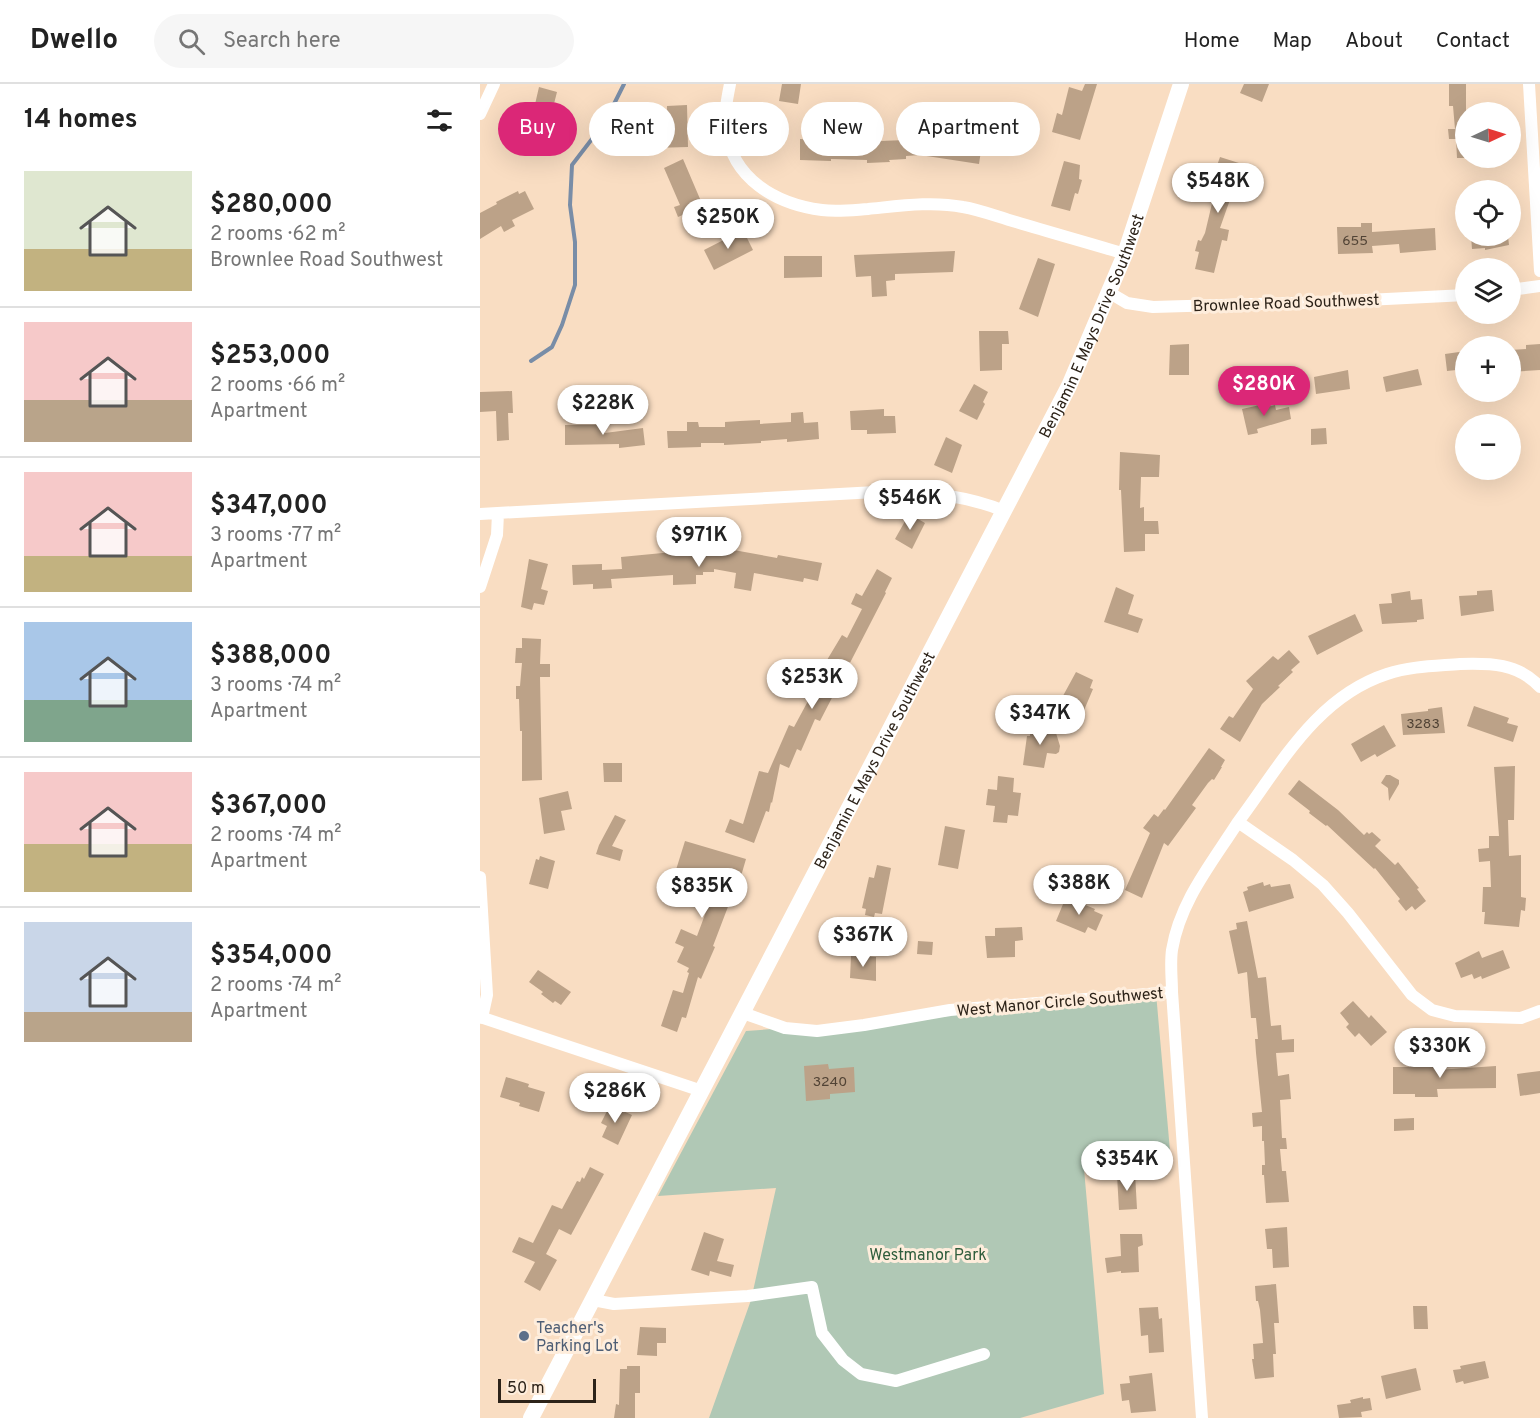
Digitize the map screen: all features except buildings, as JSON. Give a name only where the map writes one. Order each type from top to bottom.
[{"type":"street","points":[[480,114],[494,84]]},
{"type":"street","points":[[730,84],[725,127],[729,146],[736,162],[759,187],[790,203],[823,210],[845,211],[923,204],[963,207],[1125,254]]},
{"type":"street","name":"Benjamin E Mays Drive Southwest","points":[[531,1418],[1069,386],[1125,254],[1181,84]]},
{"type":"street","points":[[1529,84],[1540,272]]},
{"type":"street","points":[[1521,289],[1540,286]]},
{"type":"street","name":"Brownlee Road Southwest","points":[[1110,293],[1127,303],[1153,307],[1455,296]]},
{"type":"street","points":[[480,514],[894,490],[932,493],[980,501],[1004,511]]},
{"type":"street","points":[[480,587],[497,535],[498,513]]},
{"type":"street","points":[[1172,992],[1172,952],[1180,916],[1192,892],[1238,822],[1310,725],[1331,704],[1358,686],[1388,673],[1423,666],[1502,664],[1518,670],[1540,687]]},
{"type":"street","points":[[1238,822],[1293,860],[1323,885],[1348,913],[1412,995],[1432,1010],[1455,1016],[1521,1018],[1540,1011]]},
{"type":"street","points":[[480,877],[487,995],[481,1018],[702,1091]]},
{"type":"street","name":"West Manor Circle Southwest","points":[[742,1013],[785,1028],[817,1031],[950,1010],[1172,992],[1202,1418]]},
{"type":"street","points":[[593,1300],[614,1304],[748,1296],[812,1287],[822,1333],[843,1360],[861,1374],[896,1381],[984,1354]]},
{"type":"green space","name":"Westmanor Park","points":[[1156,993],[1171,1162],[1084,1169],[1104,1394],[1020,1418],[709,1418],[751,1300],[776,1188],[658,1196],[746,1031]]},
{"type":"waterway","points":[[531,361],[552,347],[575,285],[575,242],[570,205],[572,165],[595,135],[624,84]]},
{"type":"place","name":"Teacher's Parking Lot","points":[[524,1336]]}]
